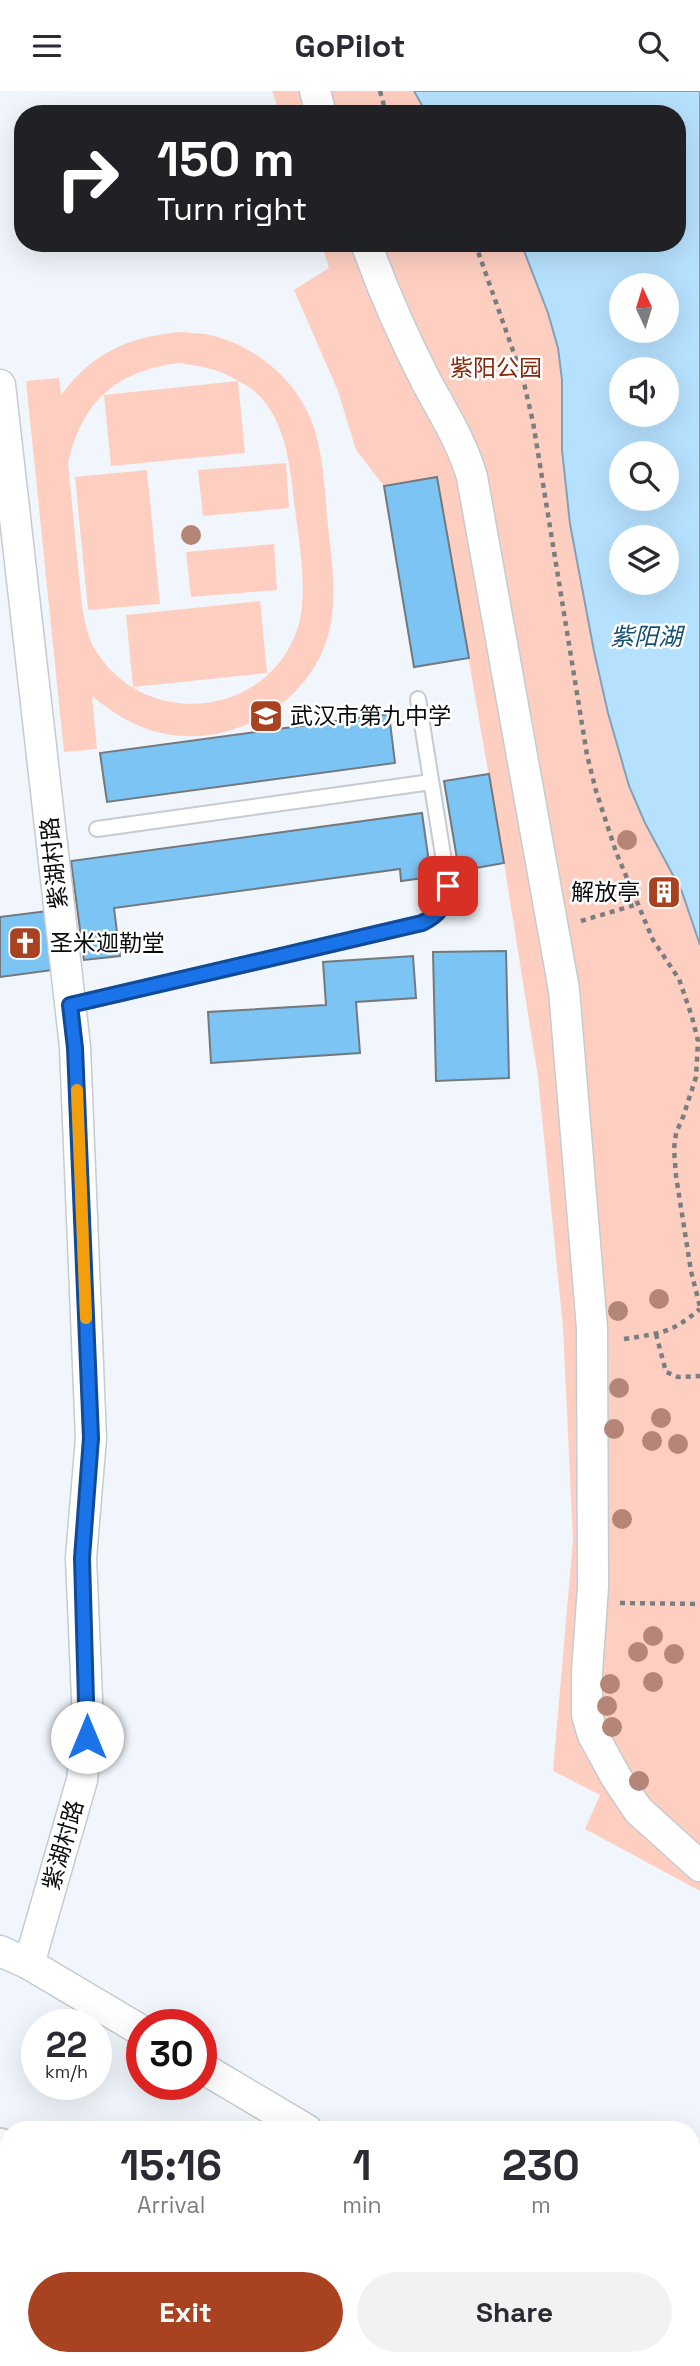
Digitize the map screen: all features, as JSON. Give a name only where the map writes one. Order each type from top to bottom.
[{"type":"street","points":[[370,252],[402,334],[453,428],[465,453],[472,477],[564,990],[592,1344],[592,1602],[587,1715],[593,1735],[615,1777],[638,1810],[700,1866]]},
{"type":"street","name":"紫湖村路","points":[[0,385],[75,1048],[91,1438],[82,1558],[88,1722],[82,1780],[29,1963]]},
{"type":"street","points":[[0,1951],[29,1963],[126,2021]]},
{"type":"street","points":[[217,2077],[292,2121]]},
{"type":"lane","points":[[70,1005],[422,923],[433,918],[447,899],[448,886],[418,698]]},
{"type":"lane","points":[[97,829],[431,782]]},
{"type":"path","points":[[478,252],[523,379],[533,422],[587,755],[596,791],[616,852],[653,940],[679,979],[698,1041],[696,1077],[676,1133],[674,1149],[691,1271],[700,1308],[675,1328],[656,1334],[592,1344]]},
{"type":"path","points":[[553,929],[638,904]]},
{"type":"path","points":[[656,1334],[666,1372],[678,1377],[700,1375]]},
{"type":"path","points":[[592,1602],[700,1604]]},
{"type":"green space","name":"紫阳公园","points":[[272,91],[700,91],[700,1891],[585,1829],[600,1795],[553,1771],[573,1540],[563,1327],[538,1077],[437,477],[384,486],[356,450],[338,391],[294,290],[329,268],[324,252],[686,252],[686,105],[277,105]]},
{"type":"green space","points":[[199,333],[245,348],[275,369],[299,397],[315,431],[324,478],[333,581],[333,608],[328,636],[318,661],[303,683],[285,701],[239,728],[214,734],[187,736],[161,733],[124,719],[92,696],[97,749],[64,752],[26,381],[59,378],[61,395],[73,380],[99,358],[127,343],[160,335]],"holes":[[[179,363],[224,374],[251,389],[262,399],[278,425],[290,470],[303,594],[298,627],[283,657],[261,680],[235,696],[205,703],[174,703],[145,694],[118,677],[90,640],[82,606],[68,463],[82,422],[93,406],[105,393],[137,373]]]},
{"type":"green space","points":[[238,381],[245,453],[111,466],[104,395]]},
{"type":"green space","points":[[286,463],[289,508],[203,516],[198,470]]},
{"type":"green space","points":[[147,470],[160,604],[88,610],[75,477]]},
{"type":"green space","points":[[274,544],[277,590],[191,597],[186,552]]},
{"type":"green space","points":[[260,601],[267,673],[133,687],[126,615]]},
{"type":"water","name":"紫阳湖","points":[[414,91],[700,91],[700,945],[682,892],[645,823],[629,786],[608,713],[570,524],[562,450],[562,380],[558,348],[524,252],[686,252],[686,105],[422,105]]},
{"type":"building","points":[[437,477],[469,658],[414,667],[384,486]]},
{"type":"building","points":[[389,714],[395,763],[107,802],[100,753]]},
{"type":"building","points":[[489,774],[504,863],[459,871],[444,781]]},
{"type":"building","points":[[422,813],[431,877],[401,881],[400,869],[114,908],[120,956],[84,960],[71,861]]},
{"type":"building","name":"解放亭","points":[[673,880],[676,901],[655,904],[652,882]]},
{"type":"building","name":"圣米迦勒堂","points":[[47,911],[53,970],[0,977],[0,917]]},
{"type":"building","points":[[506,951],[509,1078],[436,1081],[433,952]]},
{"type":"building","points":[[413,956],[416,998],[356,1002],[360,1053],[211,1063],[208,1012],[326,1005],[323,962]]},
{"type":"slow traffic","points":[[77,1090],[86,1318]]},
{"type":"place","name":"武汉市第九中学","points":[[266,716]]},
{"type":"place","name":"解放亭","points":[[664,892]]},
{"type":"place","name":"圣米迦勒堂","points":[[25,943]]},
{"type":"route","points":[[87,1737],[82,1558],[91,1438],[75,1048],[70,1005],[422,923],[433,918],[442,909],[447,899],[448,886]]}]
